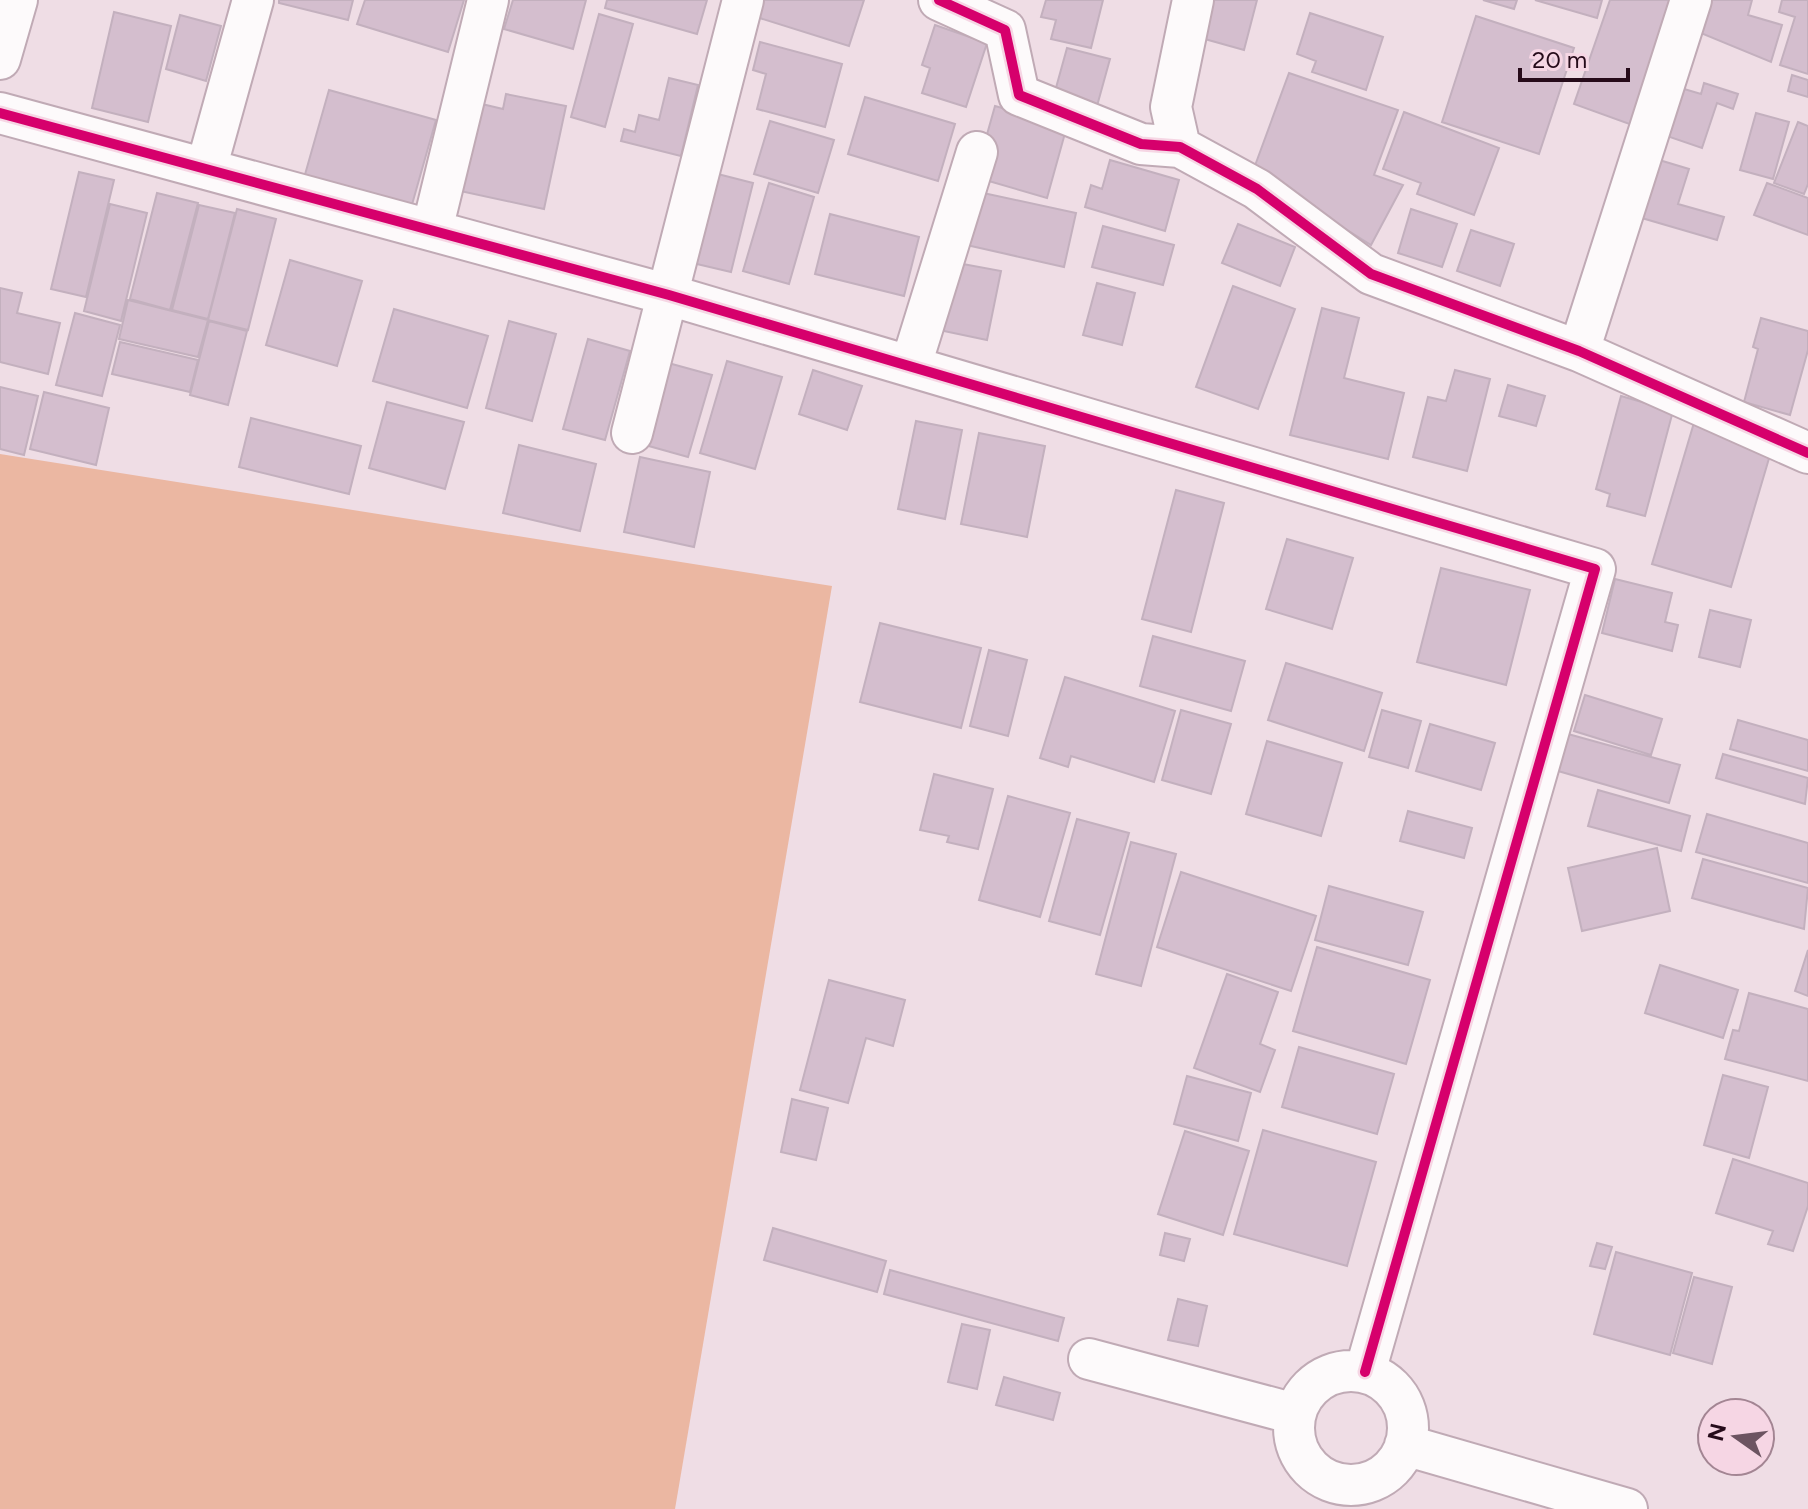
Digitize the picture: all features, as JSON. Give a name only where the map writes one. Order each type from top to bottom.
[{"type":"street","points":[[0,59],[17,0]]},
{"type":"street","points":[[206,169],[253,0]]},
{"type":"street","points":[[432,230],[488,0]]},
{"type":"street","points":[[632,433],[743,0]]},
{"type":"street","points":[[939,0],[1005,30],[1019,95],[1141,144],[1180,147],[1257,189],[1371,274],[1579,351],[1808,453]]},
{"type":"street","points":[[1180,147],[1171,107],[1193,0]]},
{"type":"street","points":[[1579,351],[1691,0]]},
{"type":"street","points":[[0,113],[669,295],[1595,569],[1365,1372]]},
{"type":"street","points":[[911,365],[977,152]]},
{"type":"street","points":[[1089,1359],[1295,1414]]},
{"type":"street","points":[[1347,1370],[1365,1372],[1382,1379],[1395,1391],[1404,1407],[1409,1426],[1405,1445],[1396,1463],[1381,1476],[1339,1497],[1308,1466],[1298,1450],[1295,1414],[1314,1384],[1347,1370]]},
{"type":"street","points":[[1405,1445],[1627,1509]]},
{"type":"shaded area","points":[[0,454],[832,586],[675,1509],[0,1509]]},
{"type":"building","points":[[279,0],[353,0],[348,20],[279,3]]},
{"type":"building","points":[[365,0],[464,0],[448,52],[357,24]]},
{"type":"building","points":[[513,0],[586,0],[573,49],[504,29]]},
{"type":"building","points":[[607,0],[707,0],[697,34],[605,8]]},
{"type":"building","points":[[751,0],[864,0],[849,46],[747,14]]},
{"type":"building","points":[[1046,0],[1103,0],[1091,48],[1051,39],[1056,20],[1041,17]]},
{"type":"building","points":[[1205,0],[1257,0],[1244,50],[1194,36]]},
{"type":"building","points":[[1483,0],[1517,0],[1514,9]]},
{"type":"building","points":[[1535,0],[1602,0],[1597,18]]},
{"type":"building","points":[[1610,0],[1678,0],[1635,126],[1574,104]]},
{"type":"building","points":[[1700,0],[1752,0],[1748,15],[1782,25],[1771,62],[1691,29]]},
{"type":"building","points":[[1782,0],[1808,0],[1808,74],[1780,65],[1795,17],[1779,12]]},
{"type":"building","points":[[114,12],[171,26],[148,122],[92,108]]},
{"type":"building","points":[[1310,13],[1383,37],[1366,90],[1312,72],[1316,61],[1297,54]]},
{"type":"building","points":[[599,14],[633,24],[605,127],[571,117]]},
{"type":"building","points":[[180,15],[221,26],[206,81],[166,69]]},
{"type":"building","points":[[1476,16],[1574,48],[1539,154],[1442,122]]},
{"type":"building","points":[[935,25],[987,43],[966,107],[922,93],[930,68],[922,65]]},
{"type":"building","points":[[760,42],[842,64],[825,127],[757,109],[766,74],[753,70]]},
{"type":"building","points":[[1067,48],[1110,59],[1097,106],[1054,95]]},
{"type":"building","points":[[1289,73],[1398,110],[1374,175],[1403,185],[1371,245],[1253,171]]},
{"type":"building","points":[[1792,75],[1808,80],[1808,97],[1788,91]]},
{"type":"building","points":[[669,78],[698,85],[681,156],[621,141],[624,129],[635,132],[639,115],[659,120]]},
{"type":"building","points":[[1704,83],[1738,94],[1733,109],[1717,103],[1702,148],[1658,133],[1674,86],[1701,94]]},
{"type":"building","points":[[329,90],[436,120],[411,208],[304,178]]},
{"type":"building","points":[[506,94],[566,106],[544,209],[451,189],[469,101],[503,109]]},
{"type":"building","points":[[865,97],[955,124],[938,181],[848,154]]},
{"type":"building","points":[[995,106],[1067,126],[1047,198],[975,177]]},
{"type":"building","points":[[1404,112],[1499,148],[1474,215],[1417,194],[1421,183],[1383,169]]},
{"type":"building","points":[[1756,113],[1789,122],[1773,179],[1740,170]]},
{"type":"building","points":[[770,121],[834,140],[818,193],[754,174]]},
{"type":"building","points":[[1798,122],[1808,126],[1808,184],[1804,194],[1774,183]]},
{"type":"building","points":[[1646,156],[1689,169],[1678,204],[1724,217],[1717,240],[1628,214]]},
{"type":"building","points":[[1110,160],[1179,180],[1165,231],[1085,207],[1091,185],[1102,189]]},
{"type":"building","points":[[706,171],[753,183],[731,272],[684,261]]},
{"type":"building","points":[[79,172],[114,180],[86,297],[51,289]]},
{"type":"building","points":[[769,183],[814,197],[789,284],[743,271]]},
{"type":"building","points":[[1767,183],[1808,198],[1808,235],[1754,215]]},
{"type":"building","points":[[974,191],[1076,213],[1064,267],[962,244]]},
{"type":"building","points":[[157,193],[198,203],[170,310],[130,299]]},
{"type":"building","points":[[110,204],[147,213],[121,321],[84,311]]},
{"type":"building","points":[[199,205],[235,213],[208,319],[172,310]]},
{"type":"building","points":[[237,209],[276,219],[248,330],[208,320]]},
{"type":"building","points":[[1411,209],[1457,224],[1442,267],[1398,253]]},
{"type":"building","points":[[830,214],[919,237],[904,296],[815,274]]},
{"type":"building","points":[[1238,224],[1295,247],[1280,286],[1222,263]]},
{"type":"building","points":[[1103,226],[1174,245],[1163,285],[1092,267]]},
{"type":"building","points":[[1471,230],[1514,244],[1500,286],[1457,271]]},
{"type":"building","points":[[290,260],[362,281],[337,366],[266,345]]},
{"type":"building","points":[[952,262],[1001,271],[987,340],[939,330]]},
{"type":"building","points":[[1097,283],[1135,293],[1122,345],[1083,335]]},
{"type":"building","points":[[1233,286],[1295,309],[1258,409],[1196,387]]},
{"type":"building","points":[[0,288],[22,293],[17,313],[60,323],[48,374],[0,362]]},
{"type":"building","points":[[128,300],[208,320],[198,357],[119,339]]},
{"type":"building","points":[[1322,308],[1359,318],[1344,378],[1404,393],[1388,459],[1290,435]]},
{"type":"building","points":[[394,309],[488,336],[467,408],[373,381]]},
{"type":"building","points":[[75,313],[120,325],[102,396],[56,385]]},
{"type":"building","points":[[1761,318],[1808,331],[1808,350],[1790,415],[1744,402],[1758,349],[1753,347]]},
{"type":"building","points":[[209,321],[247,331],[228,405],[190,395]]},
{"type":"building","points":[[509,321],[556,334],[532,421],[486,408]]},
{"type":"building","points":[[588,339],[630,351],[605,440],[563,429]]},
{"type":"building","points":[[120,342],[198,360],[190,392],[112,374]]},
{"type":"building","points":[[661,361],[712,375],[688,457],[638,443]]},
{"type":"building","points":[[727,361],[782,377],[755,469],[700,453]]},
{"type":"building","points":[[813,370],[862,386],[847,430],[799,414]]},
{"type":"building","points":[[1455,370],[1490,379],[1467,471],[1413,457],[1428,397],[1446,401]]},
{"type":"building","points":[[1508,385],[1545,396],[1536,426],[1499,416]]},
{"type":"building","points":[[0,387],[38,396],[24,455],[0,449]]},
{"type":"building","points":[[44,392],[109,408],[96,465],[30,449]]},
{"type":"building","points":[[1621,396],[1673,411],[1645,516],[1607,506],[1610,494],[1596,489]]},
{"type":"building","points":[[387,402],[464,422],[445,489],[369,468]]},
{"type":"building","points":[[1696,416],[1770,455],[1731,587],[1652,564]]},
{"type":"building","points":[[251,418],[361,446],[349,494],[239,467]]},
{"type":"building","points":[[916,421],[962,430],[945,519],[898,509]]},
{"type":"building","points":[[979,433],[1045,446],[1027,537],[961,524]]},
{"type":"building","points":[[519,445],[596,464],[580,531],[503,513]]},
{"type":"building","points":[[640,457],[710,472],[694,547],[624,532]]},
{"type":"building","points":[[1176,490],[1224,503],[1191,632],[1142,619]]},
{"type":"building","points":[[1287,539],[1353,558],[1332,629],[1266,609]]},
{"type":"building","points":[[1441,568],[1530,590],[1506,685],[1417,662]]},
{"type":"building","points":[[1615,579],[1672,593],[1665,622],[1678,625],[1672,651],[1602,633]]},
{"type":"building","points":[[1710,610],[1751,620],[1740,667],[1699,657]]},
{"type":"building","points":[[880,623],[981,648],[961,728],[860,702]]},
{"type":"building","points":[[1153,636],[1245,661],[1231,711],[1140,686]]},
{"type":"building","points":[[989,650],[1027,660],[1008,736],[970,726]]},
{"type":"building","points":[[1286,663],[1382,693],[1364,751],[1268,720]]},
{"type":"building","points":[[1065,677],[1175,711],[1154,782],[1071,756],[1068,767],[1040,758]]},
{"type":"building","points":[[1585,695],[1662,719],[1651,755],[1574,731]]},
{"type":"building","points":[[1181,710],[1231,724],[1211,794],[1162,780]]},
{"type":"building","points":[[1382,710],[1421,721],[1408,768],[1369,757]]},
{"type":"building","points":[[1738,720],[1808,740],[1808,771],[1730,749]]},
{"type":"building","points":[[1430,724],[1495,743],[1481,790],[1416,771]]},
{"type":"building","points":[[1568,734],[1680,765],[1669,803],[1558,771]]},
{"type":"building","points":[[1267,741],[1342,763],[1321,836],[1246,814]]},
{"type":"building","points":[[1723,754],[1808,778],[1805,804],[1716,778]]},
{"type":"building","points":[[934,774],[993,789],[978,849],[947,842],[949,836],[920,830]]},
{"type":"building","points":[[1598,790],[1690,816],[1681,851],[1588,826]]},
{"type":"building","points":[[1008,796],[1070,813],[1040,917],[979,900]]},
{"type":"building","points":[[1408,811],[1472,828],[1464,858],[1400,841]]},
{"type":"building","points":[[1707,814],[1808,843],[1808,883],[1696,852]]},
{"type":"building","points":[[1077,819],[1129,833],[1100,935],[1049,921]]},
{"type":"building","points":[[1131,842],[1176,854],[1141,986],[1096,974]]},
{"type":"building","points":[[1657,848],[1670,911],[1582,931],[1568,868]]},
{"type":"building","points":[[1703,859],[1808,888],[1804,929],[1692,898]]},
{"type":"building","points":[[1181,872],[1316,916],[1291,991],[1157,947]]},
{"type":"building","points":[[1329,886],[1423,912],[1408,965],[1315,940]]},
{"type":"building","points":[[1317,947],[1430,980],[1406,1064],[1293,1031]]},
{"type":"building","points":[[1808,950],[1808,996],[1795,991]]},
{"type":"building","points":[[1660,965],[1738,990],[1723,1038],[1645,1013]]},
{"type":"building","points":[[1227,974],[1278,992],[1260,1044],[1275,1050],[1260,1092],[1194,1068]]},
{"type":"building","points":[[829,980],[905,1000],[893,1046],[866,1038],[848,1103],[800,1090]]},
{"type":"building","points":[[1749,993],[1808,1009],[1808,1081],[1725,1059],[1733,1030],[1739,1031]]},
{"type":"building","points":[[1299,1047],[1394,1074],[1377,1134],[1282,1107]]},
{"type":"building","points":[[1723,1075],[1768,1087],[1749,1158],[1704,1145]]},
{"type":"building","points":[[1187,1076],[1251,1093],[1238,1141],[1174,1124]]},
{"type":"building","points":[[792,1099],[828,1108],[816,1160],[781,1152]]},
{"type":"building","points":[[1263,1130],[1376,1162],[1347,1266],[1234,1234]]},
{"type":"building","points":[[1185,1131],[1249,1151],[1223,1235],[1158,1214]]},
{"type":"building","points":[[1733,1159],[1808,1183],[1808,1206],[1793,1251],[1768,1244],[1773,1231],[1716,1213]]},
{"type":"building","points":[[773,1228],[886,1261],[877,1292],[764,1260]]},
{"type":"building","points":[[1165,1233],[1190,1239],[1184,1261],[1160,1255]]},
{"type":"building","points":[[1597,1243],[1612,1247],[1605,1269],[1590,1266]]},
{"type":"building","points":[[1616,1252],[1692,1273],[1670,1355],[1594,1334]]},
{"type":"building","points":[[890,1270],[1064,1318],[1058,1341],[884,1294]]},
{"type":"building","points":[[1694,1277],[1732,1287],[1712,1364],[1673,1353]]},
{"type":"building","points":[[1178,1299],[1207,1306],[1198,1346],[1168,1340]]},
{"type":"building","points":[[962,1324],[990,1330],[977,1389],[948,1382]]},
{"type":"building","points":[[1004,1377],[1060,1393],[1053,1420],[996,1405]]},
{"type":"cycle path","points":[[939,0],[1005,30],[1019,95],[1141,144],[1180,147],[1257,189],[1371,274],[1579,351],[1808,453]]},
{"type":"cycle path","points":[[0,113],[669,295],[1595,569],[1365,1372]]}]
